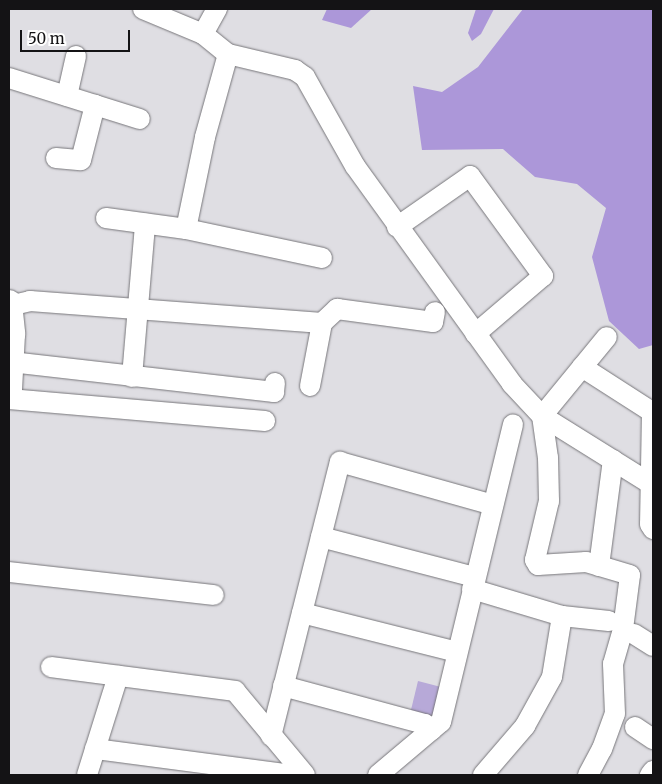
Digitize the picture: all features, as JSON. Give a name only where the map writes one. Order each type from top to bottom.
[{"type":"main road","points":[[9,305],[11,362],[9,390]]},
{"type":"street","points":[[143,9],[203,34],[228,54],[295,70],[305,77],[355,166],[397,227],[512,384],[542,416],[651,484]]},
{"type":"street","points":[[203,34],[217,9]]},
{"type":"street","points":[[186,229],[205,138],[228,54]]},
{"type":"street","points":[[67,96],[76,56]]},
{"type":"street","points":[[9,78],[140,119]]},
{"type":"street","points":[[56,158],[81,160],[95,105]]},
{"type":"street","points":[[397,227],[470,176],[543,276],[475,334]]},
{"type":"street","points":[[106,218],[186,229],[322,258]]},
{"type":"street","points":[[132,377],[145,224]]},
{"type":"street","points":[[9,305],[30,301],[322,323]]},
{"type":"street","points":[[310,386],[322,323],[337,309],[433,322],[435,312]]},
{"type":"street","points":[[588,775],[602,749],[615,714],[613,664],[623,629],[630,575],[599,566],[571,561],[538,565],[535,560],[548,501],[548,458],[542,416],[607,337]]},
{"type":"street","points":[[11,362],[274,392],[275,383]]},
{"type":"street","points":[[582,367],[653,412],[650,524],[653,529]]},
{"type":"street","points":[[9,399],[265,421]]},
{"type":"street","points":[[390,771],[441,722],[513,425]]},
{"type":"street","points":[[599,566],[613,460]]},
{"type":"street","points":[[271,736],[340,462],[493,505]]},
{"type":"street","points":[[321,537],[474,583],[562,616],[609,620]]},
{"type":"street","points":[[9,572],[214,595]]},
{"type":"street","points":[[302,613],[457,652]]},
{"type":"street","points":[[483,775],[525,726],[552,677],[562,616]]},
{"type":"street","points":[[634,634],[653,646]]},
{"type":"street","points":[[51,667],[235,691],[305,775]]},
{"type":"street","points":[[87,775],[118,676]]},
{"type":"street","points":[[283,686],[425,724],[432,730]]},
{"type":"street","points":[[635,726],[653,739]]},
{"type":"street","points":[[95,749],[293,775]]},
{"type":"street","points":[[650,775],[653,771]]},
{"type":"shaded area","points":[[327,9],[372,9],[351,28],[322,20]]},
{"type":"shaded area","points":[[476,9],[494,9],[481,34],[472,41],[468,33]]},
{"type":"shaded area","points":[[523,9],[653,9],[653,345],[639,349],[609,321],[592,257],[606,208],[577,184],[535,177],[503,149],[422,150],[413,86],[442,92],[478,67]]},
{"type":"shaded area","points":[[418,681],[441,687],[433,718],[410,714]]}]
